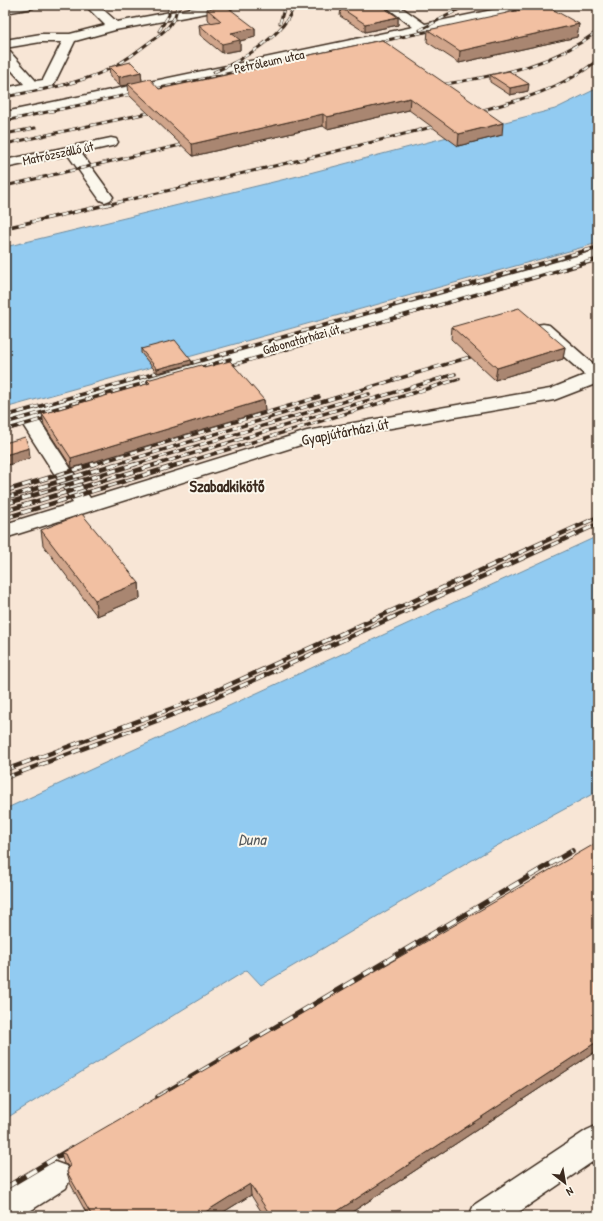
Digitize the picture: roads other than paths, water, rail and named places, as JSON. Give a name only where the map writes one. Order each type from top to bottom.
[{"type":"street","points":[[5,10],[29,5]]},
{"type":"street","points":[[91,5],[114,26]]},
{"type":"street","points":[[5,44],[41,38],[70,38],[114,26],[228,5]]},
{"type":"street","points":[[390,5],[423,28]]},
{"type":"street","name":"Petróleum utca","points":[[5,116],[533,5]]},
{"type":"street","points":[[5,92],[48,83],[70,38]]},
{"type":"street","points":[[5,55],[33,86]]},
{"type":"street","name":"Matrózszálló út","points":[[5,164],[111,142]]},
{"type":"street","points":[[72,150],[105,197]]},
{"type":"street","name":"Gabonatárházi út","points":[[5,424],[598,255]]},
{"type":"street","name":"Gyapjútárházi út","points":[[5,531],[307,437],[554,394],[598,377],[532,320]]},
{"type":"street","points":[[27,417],[85,506]]},
{"type":"street","points":[[485,1216],[598,1140]]},
{"type":"street","points":[[5,1210],[15,1201],[55,1177]]},
{"type":"water","points":[[598,88],[598,243],[5,408],[5,247],[298,176],[555,109]]},
{"type":"water","name":"Duna","points":[[598,536],[598,791],[491,849],[261,985],[247,970],[5,1119],[5,809]]},
{"type":"railway","points":[[159,31],[169,15],[169,5]]},
{"type":"railway","points":[[5,97],[77,81],[104,72],[140,50],[167,28],[174,18],[177,5]]},
{"type":"railway","points":[[280,23],[285,5]]},
{"type":"railway","points":[[214,72],[237,61],[261,46],[282,27],[294,5]]},
{"type":"railway","points":[[420,30],[467,5]]},
{"type":"railway","points":[[506,14],[536,5]]},
{"type":"railway","points":[[373,43],[439,29]]},
{"type":"railway","points":[[435,86],[520,69],[560,54],[579,44],[598,31]]},
{"type":"railway","points":[[472,113],[522,99],[554,87],[584,70],[598,60]]},
{"type":"railway","points":[[5,121],[273,64]]},
{"type":"railway","points":[[5,144],[148,113]]},
{"type":"railway","points":[[106,205],[313,157],[432,127]]},
{"type":"railway","points":[[5,134],[35,128]]},
{"type":"railway","points":[[5,186],[181,145]]},
{"type":"railway","points":[[5,228],[110,204]]},
{"type":"railway","points":[[5,416],[598,247]]},
{"type":"railway","points":[[222,368],[598,259]]},
{"type":"railway","points":[[113,465],[470,357]]},
{"type":"railway","points":[[192,370],[230,359]]},
{"type":"railway","points":[[155,465],[455,374]]},
{"type":"railway","points":[[5,423],[159,379]]},
{"type":"railway","points":[[177,465],[459,379]]},
{"type":"railway","points":[[133,465],[369,394]]},
{"type":"railway","points":[[91,465],[319,397]]},
{"type":"railway","points":[[5,430],[53,416]]},
{"type":"railway","points":[[5,491],[94,464]]},
{"type":"railway","points":[[5,498],[116,464]]},
{"type":"railway","points":[[5,504],[136,464]]},
{"type":"railway","points":[[5,511],[158,464]]},
{"type":"railway","points":[[5,518],[180,464]]},
{"type":"railway","points":[[5,770],[200,698],[598,517]]},
{"type":"railway","points":[[5,778],[204,703],[598,524]]},
{"type":"railway","points":[[158,1097],[572,851]]},
{"type":"railway","points":[[5,1188],[72,1148]]},
{"type":"district","name":"Szabadkikötő","points":[[227,486]]}]
